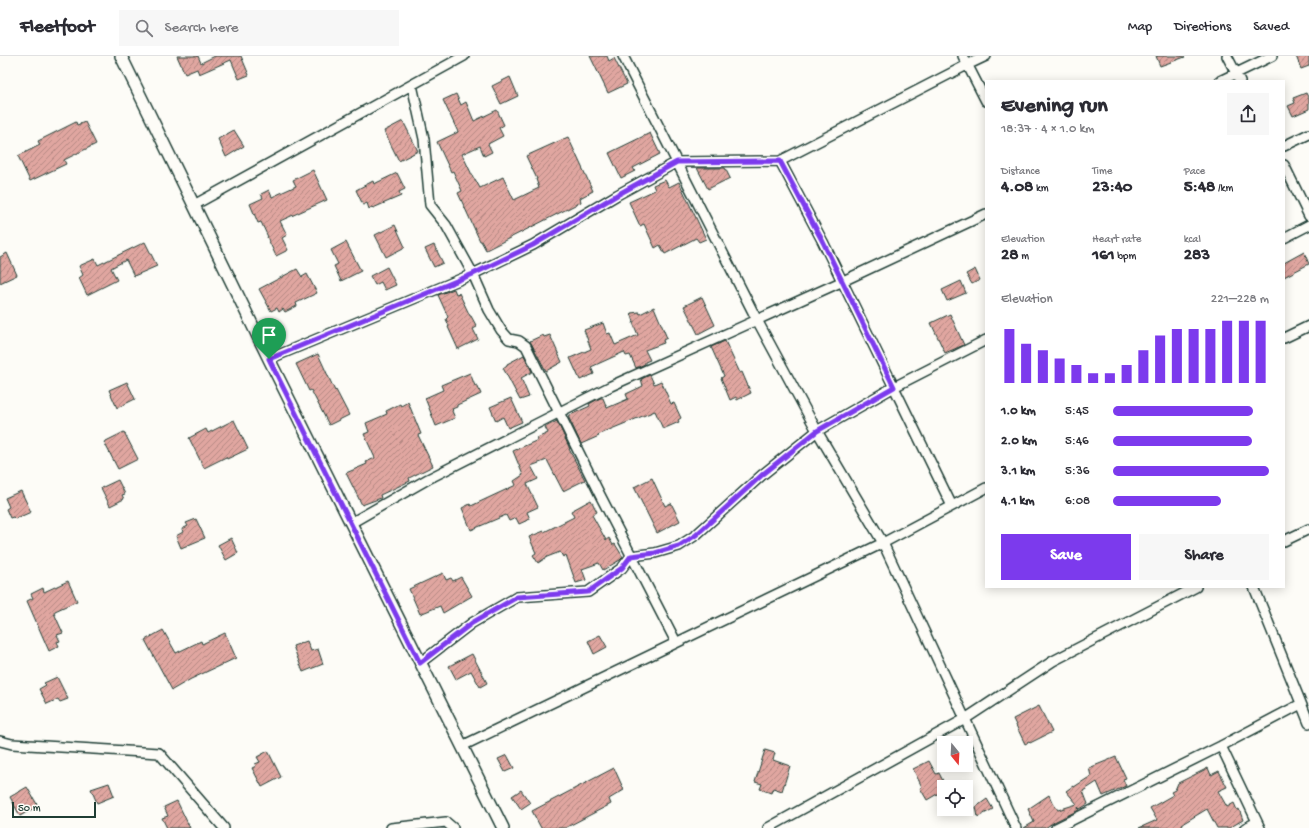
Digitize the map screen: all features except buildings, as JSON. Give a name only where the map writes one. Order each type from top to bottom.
[{"type":"street","points":[[121,56],[350,523],[503,828]]},
{"type":"street","points":[[194,205],[464,56]]},
{"type":"street","points":[[623,56],[757,320],[817,431],[883,543],[1016,828]]},
{"type":"street","points":[[269,359],[473,274],[533,245],[617,195],[677,162],[780,161],[965,60],[986,56]]},
{"type":"street","points":[[1227,56],[1238,77]]},
{"type":"street","points":[[1224,80],[1238,77],[1272,56]]},
{"type":"street","points":[[965,60],[985,99]]},
{"type":"street","points":[[412,85],[424,138],[430,205],[446,225],[473,274],[489,310],[501,330],[509,339],[519,341],[526,346],[558,412],[676,642]]},
{"type":"street","points":[[1285,146],[1309,134]]},
{"type":"street","points":[[780,161],[843,281],[952,506]]},
{"type":"street","points":[[1285,167],[1309,216]]},
{"type":"street","points":[[350,523],[428,479],[611,386],[843,281],[985,214]]},
{"type":"street","points":[[1285,237],[1309,225]]},
{"type":"street","points":[[1285,338],[1309,326]]},
{"type":"street","points":[[420,663],[472,623],[517,597],[588,592],[622,568],[631,556],[655,553],[679,546],[696,535],[762,475],[817,431],[894,387],[985,341]]},
{"type":"street","points":[[462,746],[883,543],[985,489]]},
{"type":"street","points":[[1285,541],[1309,529]]},
{"type":"street","points":[[768,828],[965,719],[1053,661],[1194,588]]},
{"type":"street","points":[[1254,588],[1309,723]]},
{"type":"street","points":[[1056,828],[1221,746],[1301,704]]},
{"type":"street","points":[[0,741],[12,744],[158,753],[224,828]]},
{"type":"street","points":[[1221,746],[1258,825],[1245,828]]},
{"type":"street","points":[[391,828],[446,822],[453,828]]},
{"type":"route","points":[[780,161],[823,242],[894,387],[817,431],[762,475],[696,535],[679,546],[655,553],[631,556],[622,568],[588,592],[517,597],[472,623],[420,663],[269,359],[473,274],[533,245],[617,195],[677,162],[780,161]]}]
